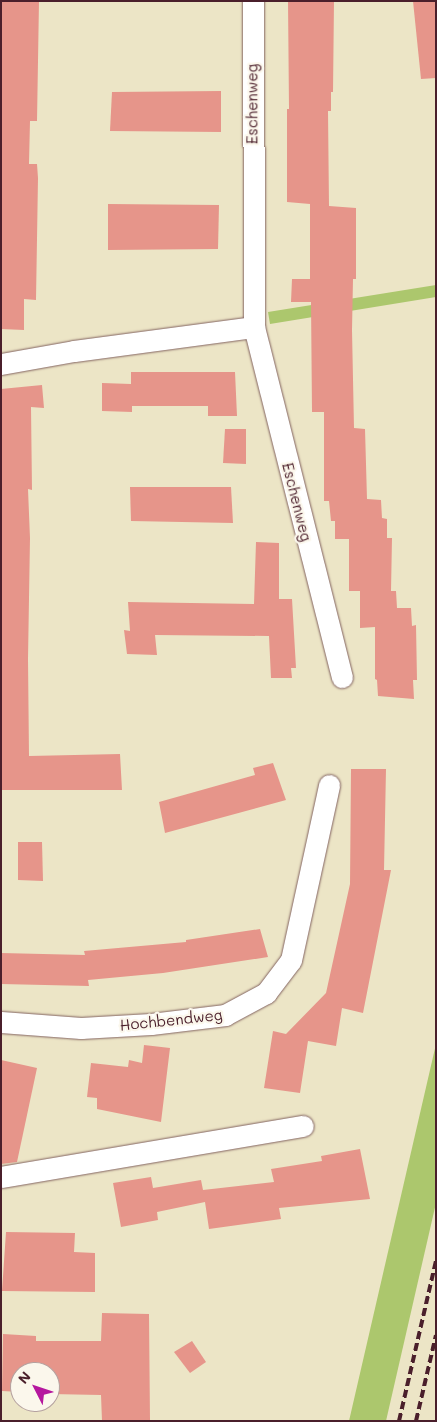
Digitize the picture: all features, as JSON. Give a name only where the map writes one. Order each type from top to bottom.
[{"type":"street","name":"Eschenweg","points":[[253,1],[254,327],[342,677]]},
{"type":"street","points":[[1,364],[74,350],[254,327]]},
{"type":"street","name":"Hochbendweg","points":[[1,1022],[81,1028],[151,1024],[225,1016],[266,993],[291,960],[329,785]]},
{"type":"street","points":[[1,1177],[303,1126]]},
{"type":"green space","points":[[436,285],[436,297],[270,324],[268,312]]},
{"type":"green space","points":[[436,1044],[436,1203],[386,1421],[349,1421]]},
{"type":"building","points":[[1,1],[39,1],[37,121],[30,121],[29,164],[37,164],[38,178],[36,300],[24,299],[24,330],[1,329]]},
{"type":"building","points":[[288,1],[334,1],[333,92],[331,92],[331,111],[328,111],[329,206],[356,208],[356,279],[353,279],[352,330],[354,428],[365,429],[367,499],[381,500],[382,518],[387,519],[387,538],[392,538],[391,591],[396,591],[397,608],[411,608],[412,626],[416,625],[417,680],[413,680],[414,699],[378,696],[377,680],[375,679],[375,627],[360,628],[360,591],[349,591],[349,539],[335,539],[335,521],[331,521],[329,501],[324,501],[324,412],[312,412],[311,302],[291,302],[292,279],[310,279],[310,204],[287,202],[287,109],[289,109]]},
{"type":"building","points":[[413,1],[436,1],[436,78],[421,79]]},
{"type":"building","points":[[221,91],[221,132],[110,131],[112,92]]},
{"type":"building","points":[[108,204],[219,205],[218,249],[108,250]]},
{"type":"building","points":[[131,372],[235,372],[237,416],[208,416],[208,406],[132,406],[132,412],[102,411],[102,383],[131,384]]},
{"type":"building","points":[[42,385],[44,408],[31,407],[32,490],[28,489],[30,538],[29,756],[120,754],[122,790],[1,790],[1,389]]},
{"type":"building","points":[[225,429],[246,429],[246,464],[223,463]]},
{"type":"building","points":[[130,487],[231,487],[233,523],[131,521]]},
{"type":"building","points":[[256,542],[279,543],[279,599],[292,599],[296,668],[291,668],[292,678],[271,678],[269,636],[155,635],[157,655],[127,654],[124,630],[130,631],[128,602],[254,604]]},
{"type":"building","points":[[273,763],[286,800],[165,833],[159,802],[255,775],[253,768]]},
{"type":"building","points":[[351,769],[386,769],[384,870],[391,870],[363,1013],[342,1008],[336,1046],[308,1041],[300,1093],[264,1088],[273,1031],[286,1034],[326,993],[350,884]]},
{"type":"building","points":[[18,842],[42,842],[43,881],[18,880]]},
{"type":"building","points":[[260,929],[268,957],[163,973],[88,980],[89,986],[1,984],[1,953],[85,955],[84,951],[186,942],[186,940]]},
{"type":"building","points":[[144,1045],[170,1048],[161,1122],[97,1109],[97,1098],[87,1097],[91,1063],[128,1067],[129,1060],[142,1063]]},
{"type":"building","points":[[1,1060],[37,1068],[17,1162],[1,1164]]},
{"type":"building","points":[[360,1149],[370,1199],[279,1208],[281,1219],[209,1229],[205,1202],[157,1212],[158,1220],[121,1227],[113,1183],[151,1177],[153,1188],[201,1180],[203,1190],[274,1182],[271,1169],[322,1161],[321,1156]]},
{"type":"building","points":[[6,1232],[75,1233],[74,1252],[95,1253],[95,1292],[2,1291]]},
{"type":"building","points":[[102,1313],[149,1314],[150,1421],[102,1421],[101,1395],[60,1394],[60,1362],[10,1362],[10,1391],[2,1391],[3,1334],[36,1336],[36,1341],[101,1341]]},
{"type":"building","points":[[192,1341],[206,1362],[190,1373],[174,1352]]},
{"type":"railway","points":[[399,1421],[436,1261]]},
{"type":"railway","points":[[416,1421],[436,1335]]}]
